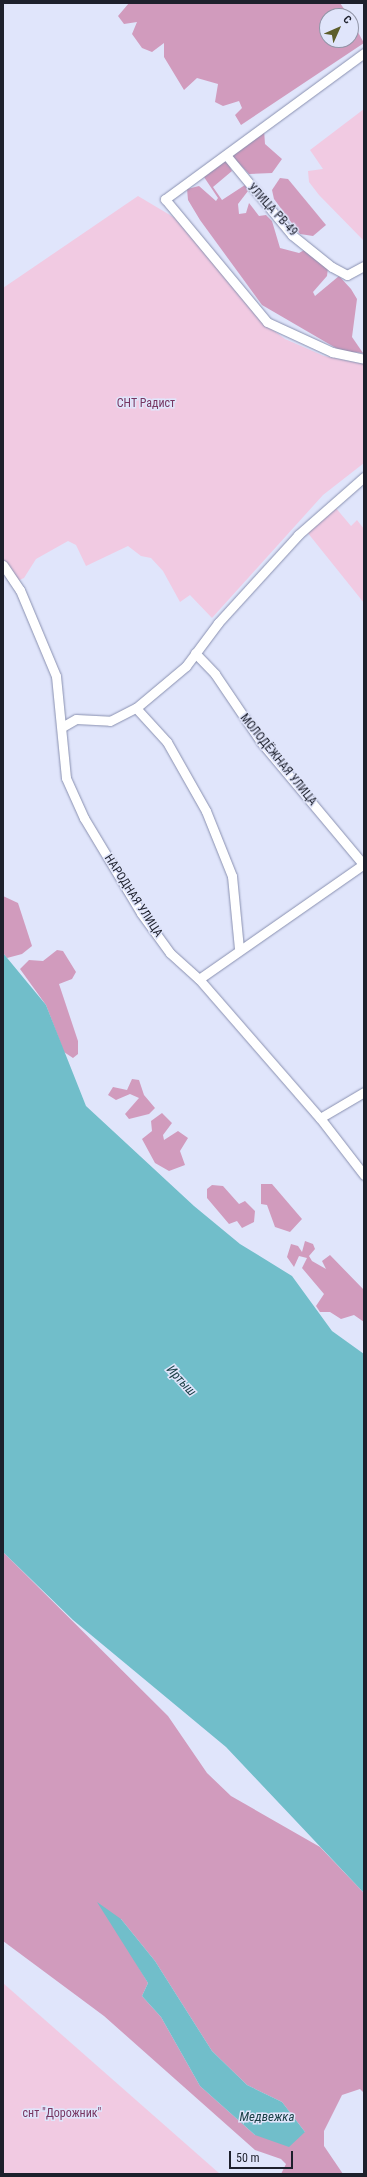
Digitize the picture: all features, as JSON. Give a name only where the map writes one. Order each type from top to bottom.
[{"type":"street","points":[[364,53],[165,199],[267,322],[332,352],[364,359]]},
{"type":"street","name":"УЛИЦА РВ-49","points":[[226,155],[292,235],[332,267],[348,275],[364,266]]},
{"type":"street","points":[[62,727],[76,719],[110,721],[136,708],[186,666],[195,652],[298,535],[364,477]]},
{"type":"street","name":"НАРОДНАЯ УЛИЦА","points":[[3,565],[20,590],[56,676],[66,778],[84,818],[141,913],[170,952],[199,979],[320,1118],[364,1175]]},
{"type":"street","name":"МОЛОДЁЖНАЯ УЛИЦА","points":[[195,652],[215,674],[261,742],[364,865]]},
{"type":"street","points":[[136,708],[167,742],[206,811],[232,876],[239,949]]},
{"type":"street","points":[[199,979],[239,949],[364,865]]},
{"type":"street","points":[[320,1118],[364,1092]]},
{"type":"green space","points":[[364,109],[364,241],[319,195],[309,182],[308,171],[323,169],[310,150]]},
{"type":"green space","name":"СНТ Радист","points":[[138,196],[175,218],[266,325],[285,339],[324,356],[364,364],[364,463],[323,495],[212,618],[190,595],[180,602],[163,571],[151,558],[141,556],[128,546],[86,566],[76,545],[68,541],[36,559],[24,578],[17,581],[3,558],[3,288]]},
{"type":"green space","points":[[335,507],[351,526],[357,520],[364,529],[364,603],[307,532]]},
{"type":"green space","name":"снт \"Дорожник\"","points":[[3,1983],[220,2174],[3,2174]]},
{"type":"shaded area","points":[[129,3],[340,3],[343,8],[319,8],[319,48],[356,48],[241,125],[235,115],[242,108],[239,101],[223,106],[215,102],[218,84],[197,78],[184,90],[164,57],[164,43],[152,52],[142,48],[132,34],[137,22],[124,24],[118,16]]},
{"type":"shaded area","points":[[359,34],[364,43],[359,46]]},
{"type":"shaded area","points":[[264,130],[265,144],[282,159],[272,173],[249,174],[231,155]]},
{"type":"shaded area","points":[[225,158],[232,171],[213,187],[222,200],[245,185],[248,191],[238,204],[239,214],[246,213],[249,203],[259,216],[266,215],[272,221],[280,248],[299,253],[308,248],[328,268],[327,276],[313,292],[315,296],[339,276],[351,289],[357,299],[352,337],[363,353],[341,351],[262,305],[200,220],[188,200],[187,189],[199,186],[216,201],[218,198],[202,174]]},
{"type":"shaded area","points":[[280,178],[288,179],[326,225],[313,236],[300,234],[274,199],[272,190]]},
{"type":"shaded area","points":[[3,896],[18,903],[32,946],[22,954],[7,958],[3,953]]},
{"type":"shaded area","points":[[57,950],[63,951],[76,972],[72,979],[59,984],[78,1041],[78,1054],[73,1058],[64,1052],[46,1005],[20,969],[29,960],[43,961]]},
{"type":"shaded area","points":[[132,1079],[139,1080],[144,1095],[155,1108],[149,1114],[129,1119],[125,1114],[139,1098],[130,1094],[116,1100],[108,1095],[113,1087],[127,1090]]},
{"type":"shaded area","points":[[162,1113],[172,1123],[163,1135],[164,1140],[178,1131],[188,1138],[180,1151],[185,1165],[169,1171],[155,1163],[142,1139],[152,1131],[151,1121]]},
{"type":"shaded area","points":[[261,1184],[272,1184],[302,1219],[290,1232],[275,1227],[267,1205],[261,1204]]},
{"type":"shaded area","points":[[212,1185],[223,1186],[239,1204],[245,1201],[255,1211],[254,1222],[242,1228],[237,1221],[229,1224],[207,1198],[207,1189]]},
{"type":"shaded area","points":[[305,1241],[313,1244],[315,1249],[309,1256],[312,1261],[326,1269],[322,1261],[330,1255],[364,1290],[364,1322],[354,1315],[341,1319],[330,1312],[320,1312],[316,1306],[324,1294],[302,1268],[307,1258],[299,1256],[294,1267],[287,1257],[291,1244],[298,1246],[302,1252]]},
{"type":"shaded area","points":[[3,1552],[168,1716],[207,1773],[231,1796],[320,1847],[364,1893],[364,2093],[360,2089],[342,2095],[324,2131],[324,2146],[343,2174],[281,2174],[286,2164],[281,2159],[255,2150],[104,2016],[3,1941]],"holes":[[[121,1919],[155,1961],[212,2051],[247,2085],[282,2102],[305,2132],[255,2135],[200,2086],[161,2017],[142,1996],[148,1983],[119,1934]]]},
{"type":"water","name":"Иртыш","points":[[3,953],[46,1005],[86,1106],[194,1206],[240,1244],[292,1276],[332,1331],[364,1354],[364,1893],[226,1747],[73,1620],[3,1552]]},
{"type":"water","name":"Медвежка","points":[[97,1902],[121,1919],[155,1961],[212,2051],[247,2085],[282,2102],[305,2132],[289,2147],[255,2135],[200,2086],[161,2017],[142,1996],[148,1983]]}]
